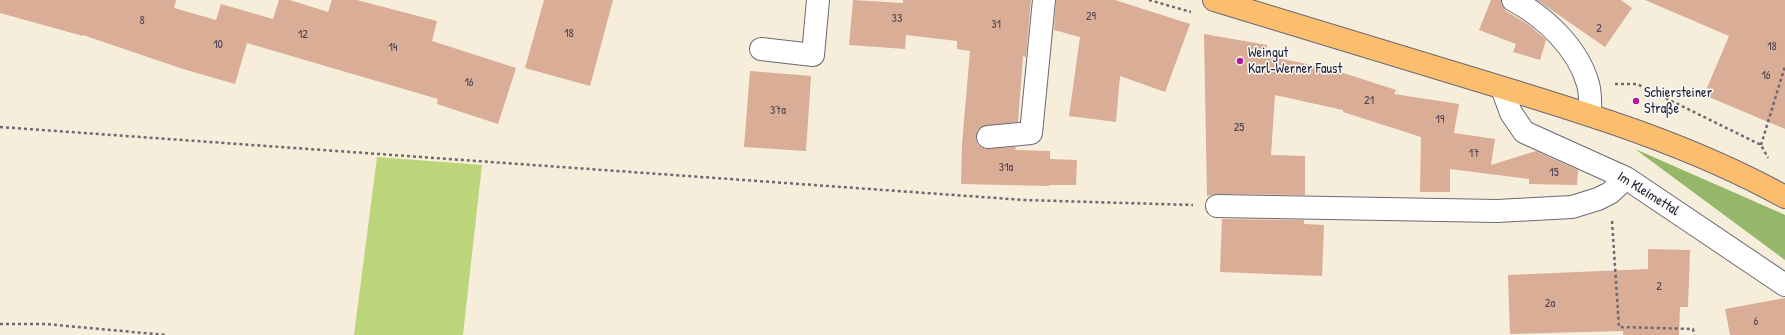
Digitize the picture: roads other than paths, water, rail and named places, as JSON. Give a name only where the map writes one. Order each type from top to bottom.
[{"type":"main road","points":[[1214,0],[1590,115],[1691,152],[1758,182],[1785,197]]},
{"type":"street","points":[[761,49],[813,55],[818,0]]},
{"type":"street","points":[[988,137],[1031,133],[1044,0]]},
{"type":"street","points":[[1513,0],[1539,17],[1560,36],[1575,55],[1588,84],[1590,115]]},
{"type":"street","name":"Im Kleimettal","points":[[1502,88],[1511,113],[1524,132],[1626,178],[1785,285]]},
{"type":"street","points":[[1217,206],[1497,211],[1572,207],[1598,199],[1610,193],[1626,178]]},
{"type":"place","name":"Weingut Karl-Werner Faust","points":[[1240,61]]},
{"type":"place","name":"Schiersteiner Straße","points":[[1636,101]]}]
